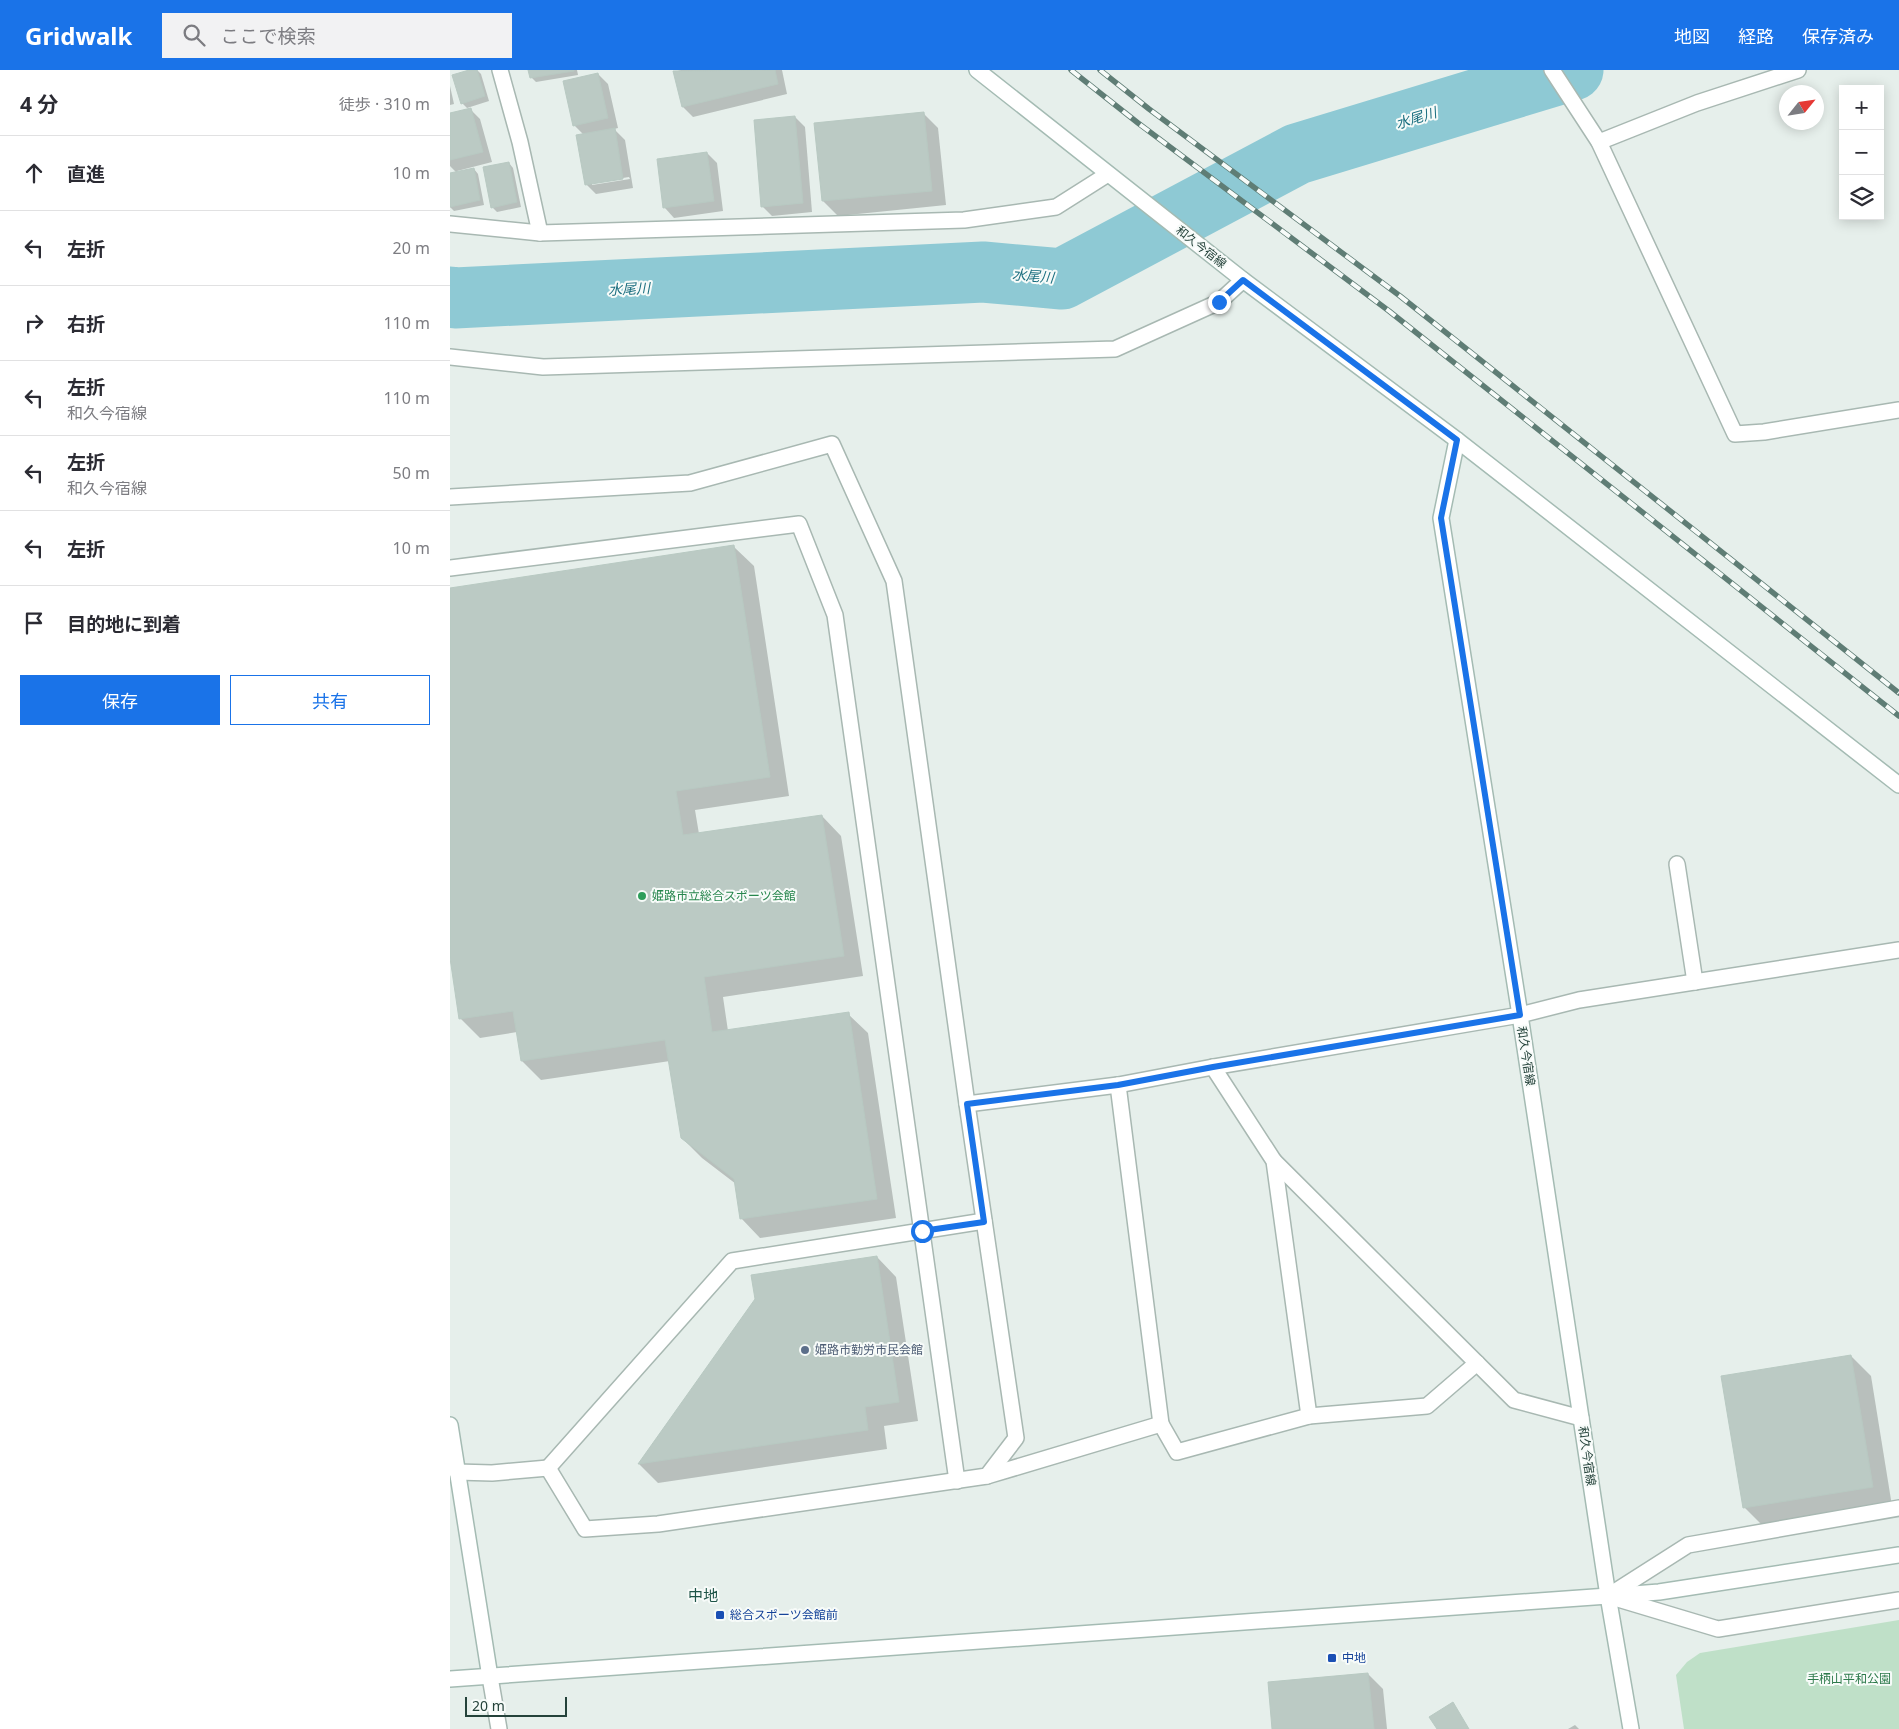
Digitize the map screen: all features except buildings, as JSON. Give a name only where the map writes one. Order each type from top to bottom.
[{"type":"street","points":[[500,70],[520,142],[540,233]]},
{"type":"street","name":"和久今宿線","points":[[977,70],[1243,280],[1457,440],[1441,518],[1520,1015],[1608,1596],[1631,1729]]},
{"type":"street","points":[[1552,70],[1599,142],[1735,434],[1764,432],[1899,410]]},
{"type":"street","points":[[1599,142],[1697,103],[1798,70]]},
{"type":"street","points":[[450,224],[540,233],[964,220],[1056,207],[1108,174]]},
{"type":"street","points":[[450,357],[543,367],[1115,349],[1219,302],[1243,280]]},
{"type":"street","points":[[1457,440],[1899,785]]},
{"type":"street","points":[[450,497],[690,483],[832,444],[894,581],[1016,1438],[987,1476]]},
{"type":"street","points":[[450,568],[798,524],[835,615],[957,1481]]},
{"type":"street","points":[[1677,864],[1695,982]]},
{"type":"street","points":[[967,1104],[1118,1085],[1520,1015],[1579,1000],[1899,950]]},
{"type":"street","points":[[1213,1067],[1274,1161],[1514,1400],[1581,1418]]},
{"type":"street","points":[[1118,1085],[1161,1424],[1177,1452],[1309,1416],[1427,1406],[1477,1363]]},
{"type":"street","points":[[1274,1161],[1309,1416]]},
{"type":"street","points":[[457,1472],[492,1473],[548,1468],[732,1261],[984,1222]]},
{"type":"street","points":[[548,1468],[585,1530],[658,1524],[987,1476],[1161,1424]]},
{"type":"street","points":[[450,1425],[499,1729]]},
{"type":"street","points":[[1608,1596],[1688,1545],[1899,1508]]},
{"type":"street","points":[[450,1679],[1659,1592],[1899,1555]]},
{"type":"street","points":[[1608,1596],[1718,1630],[1899,1600]]},
{"type":"green space","name":"手柄山平和公園","points":[[1899,1620],[1899,1729],[1684,1729],[1676,1675],[1687,1662],[1700,1653]]},
{"type":"waterway","name":"水尾川","points":[[450,297],[983,272],[1062,279],[1297,154],[1573,70]]},
{"type":"railway","points":[[1071,70],[1138,123],[1389,311],[1899,716]]},
{"type":"railway","points":[[1100,70],[1149,109],[1400,296],[1899,693]]},
{"type":"place","name":"姫路市立総合スポーツ会館","points":[[642,896]]},
{"type":"place","name":"姫路市勤労市民会館","points":[[805,1350]]},
{"type":"place","name":"総合スポーツ会館前","points":[[720,1615]]},
{"type":"place","name":"中地","points":[[1332,1658]]},
{"type":"district","name":"中地","points":[[703,1596]]},
{"type":"route","points":[[922,1231],[984,1222],[967,1104],[1118,1085],[1520,1015],[1441,518],[1457,440],[1243,280],[1219,302]]}]
